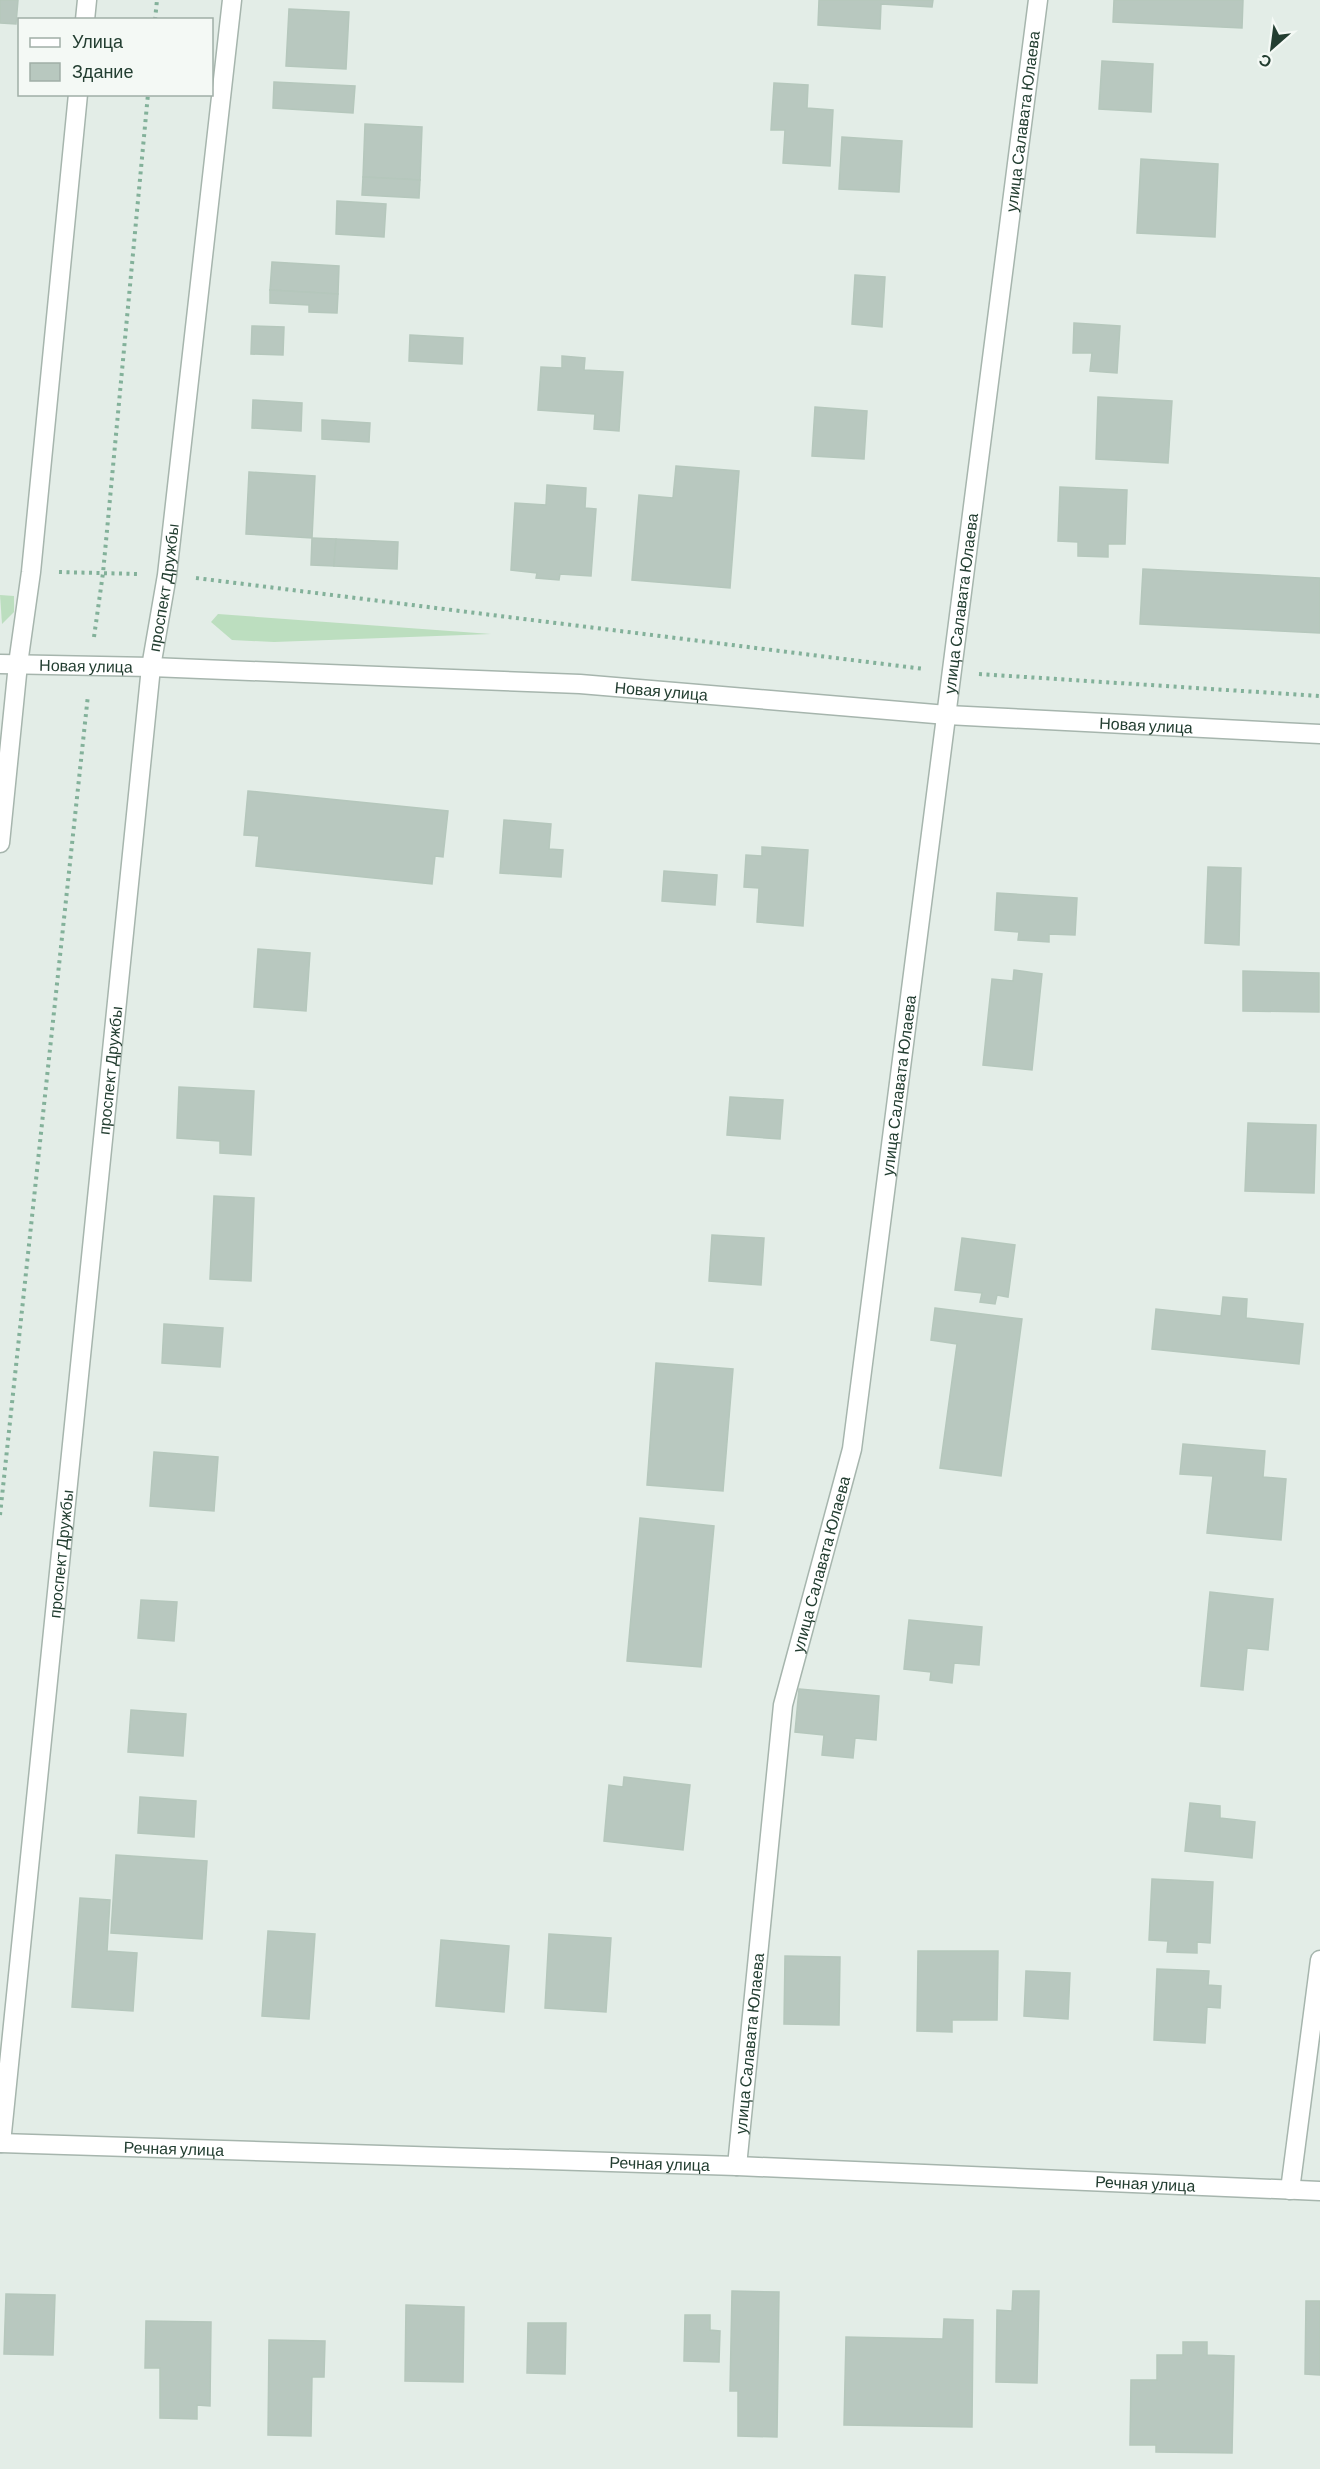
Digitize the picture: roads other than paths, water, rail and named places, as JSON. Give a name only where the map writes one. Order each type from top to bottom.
[{"type":"street","points":[[85,18],[87,0]]},
{"type":"street","name":"проспект Дружбы","points":[[1,2143],[151,667],[166,575],[232,0]]},
{"type":"street","name":"улица Салавата Юлаева","points":[[737,2166],[783,1705],[852,1449],[1038,0]]},
{"type":"street","points":[[0,843],[18,664],[31,572],[78,96]]},
{"type":"street","name":"Новая улица","points":[[0,664],[151,667],[580,684],[948,715],[1320,734]]},
{"type":"street","points":[[1290,2190],[1320,1960]]},
{"type":"street","name":"Речная улица","points":[[1,2143],[737,2166],[1320,2191]]}]
